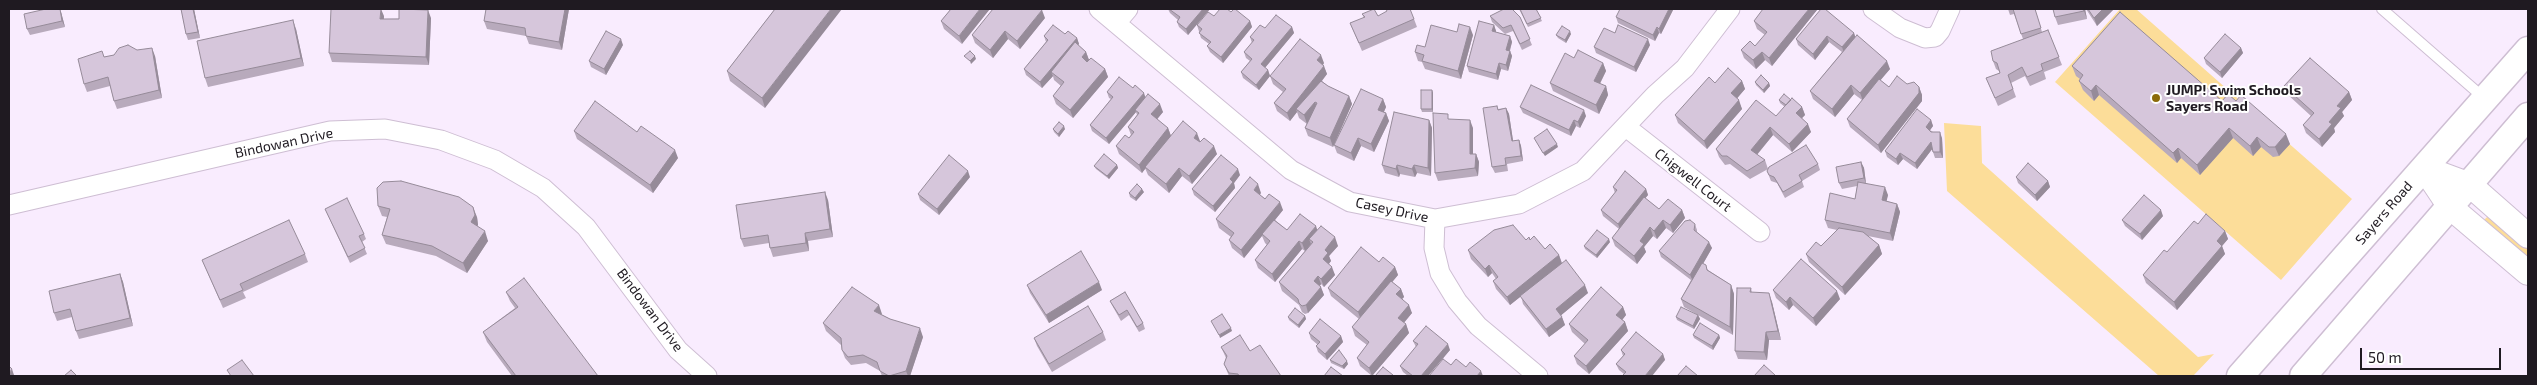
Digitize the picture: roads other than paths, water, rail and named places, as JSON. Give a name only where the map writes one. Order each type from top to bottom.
[{"type":"main road","name":"Sayers Road","points":[[2240,376],[2528,50]]},
{"type":"main road","points":[[2303,376],[2528,116]]},
{"type":"street","name":"Casey Drive","points":[[1099,9],[1122,16],[1291,170],[1350,202],[1435,219],[1519,204],[1583,171],[1655,95],[1685,68],[1730,9]]},
{"type":"street","points":[[1873,9],[1900,28],[1925,38],[1935,37],[1940,31],[1950,9]]},
{"type":"street","name":"Chigwell Court","points":[[1626,127],[1760,232]]},
{"type":"street","name":"Bindowan Drive","points":[[9,205],[330,131],[385,129],[442,140],[494,160],[543,188],[586,228],[678,350],[707,376]]},
{"type":"street","points":[[2424,168],[2470,185],[2528,236]]},
{"type":"street","points":[[2424,168],[2450,207],[2528,273]]},
{"type":"street","points":[[1435,219],[1434,248],[1440,274],[1457,301],[1478,326],[1538,376]]},
{"type":"lane","points":[[2382,9],[2485,99]]},
{"type":"place","name":"JUMP! Swim Schools Sayers Road","points":[[2156,98]]}]
